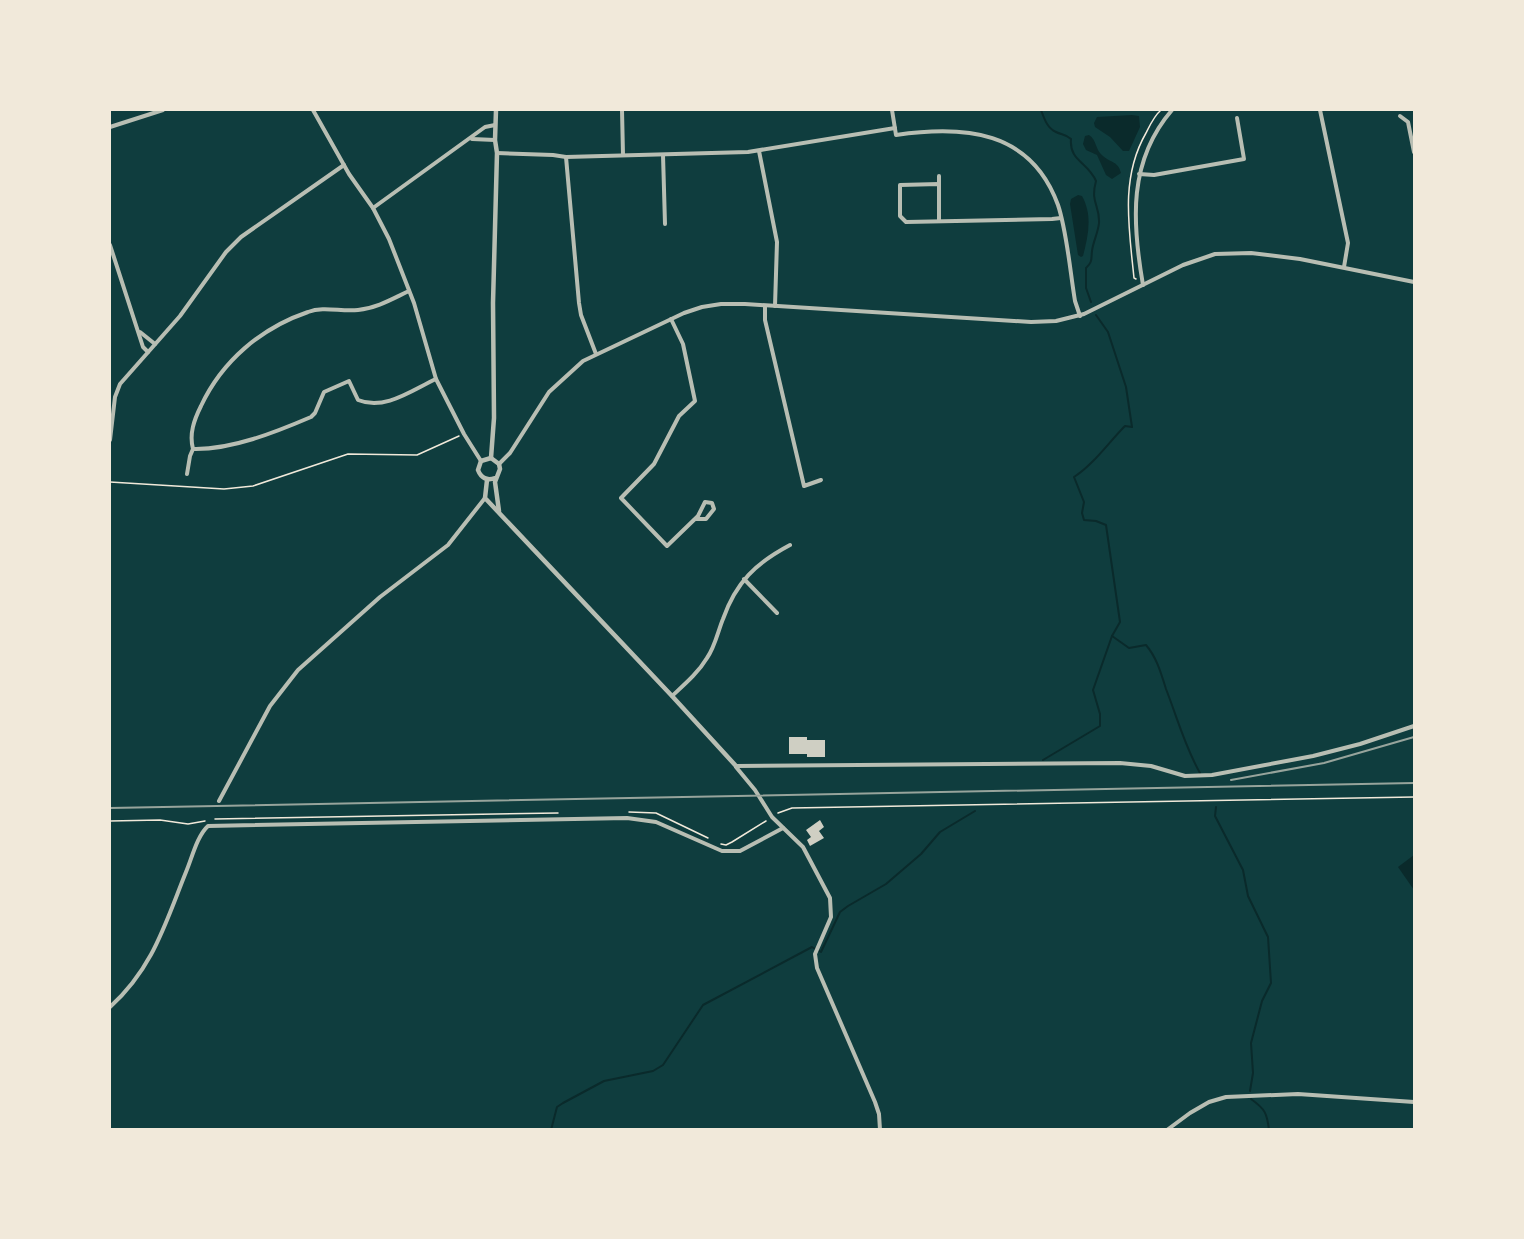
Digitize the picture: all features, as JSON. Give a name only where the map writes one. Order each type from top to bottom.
[{"type":"street","points":[[110,127],[163,110]]},
{"type":"street","points":[[313,110],[344,165],[373,208],[399,263],[436,379],[464,434],[482,461]]},
{"type":"street","points":[[491,458],[494,418],[496,110]]},
{"type":"street","points":[[621,110],[622,155]]},
{"type":"street","points":[[892,110],[896,135],[971,132],[998,139],[1031,161],[1046,181],[1058,205],[1075,301],[1080,315]]},
{"type":"street","points":[[1143,285],[1136,204],[1139,174],[1145,151],[1160,122],[1172,110]]},
{"type":"street","points":[[1320,110],[1348,243],[1344,267]]},
{"type":"street","points":[[1400,116],[1408,122],[1414,152]]},
{"type":"street","points":[[1139,174],[1154,175],[1244,159],[1237,118]]},
{"type":"street","points":[[373,208],[485,127],[495,125]]},
{"type":"street","points":[[497,153],[553,154],[566,157],[759,151],[895,128]]},
{"type":"street","points":[[471,139],[495,140]]},
{"type":"street","points":[[759,151],[777,242],[775,306]]},
{"type":"street","points":[[663,155],[665,224]]},
{"type":"street","points":[[566,157],[579,303],[581,315],[596,354]]},
{"type":"street","points":[[110,440],[117,390],[180,316],[226,252],[241,237],[344,165]]},
{"type":"street","points":[[939,176],[939,221]]},
{"type":"street","points":[[939,184],[900,184],[900,216],[906,222],[1061,218]]},
{"type":"street","points":[[110,245],[143,347],[148,352]]},
{"type":"street","points":[[491,458],[482,461],[478,470],[487,480],[499,474],[499,464],[510,453],[549,392],[574,368],[596,354],[702,307],[722,304],[775,306],[1056,321],[1080,315],[1183,264],[1215,254],[1251,253],[1344,267],[1414,282]]},
{"type":"street","points":[[187,474],[193,449],[190,438],[197,412],[208,390],[238,353],[271,328],[310,311],[374,308],[409,291]]},
{"type":"street","points":[[765,306],[765,320],[804,486],[820,480]]},
{"type":"street","points":[[671,319],[683,344],[695,401],[679,416],[654,464],[621,498],[668,546],[695,519],[702,504],[712,503],[714,509],[706,519],[695,519]]},
{"type":"street","points":[[139,332],[156,344]]},
{"type":"street","points":[[193,449],[209,450],[272,433],[311,417],[324,392],[349,381],[358,400],[388,402],[436,379]]},
{"type":"street","points":[[491,458],[499,464]]},
{"type":"street","points":[[495,478],[499,511]]},
{"type":"street","points":[[219,801],[270,706],[298,670],[380,597],[442,550],[485,498],[487,480]]},
{"type":"street","points":[[485,498],[736,766],[759,796],[772,818],[803,846],[830,898],[831,917],[815,954],[817,968],[875,1102],[879,1114],[880,1130]]},
{"type":"street","points":[[672,696],[709,657],[727,608],[744,579],[755,567],[790,545]]},
{"type":"street","points":[[744,579],[777,613]]},
{"type":"street","points":[[736,766],[1138,763],[1195,777],[1312,756],[1360,744],[1414,726]]},
{"type":"street","points":[[110,1006],[127,991],[143,970],[155,948],[205,828],[208,826],[634,818],[663,825],[731,853],[740,851],[783,828]]},
{"type":"street","points":[[1167,1130],[1209,1102],[1226,1097],[1298,1094],[1414,1102]]},
{"type":"path","points":[[110,482],[224,489],[253,486],[348,454],[417,455],[464,434]]},
{"type":"path","points":[[772,818],[784,809],[792,807],[1414,797]]},
{"type":"path","points":[[110,821],[160,820],[188,824],[212,820]]},
{"type":"water","points":[[1139,116],[1140,127],[1129,151],[1123,151],[1110,137],[1095,127],[1097,117]]},
{"type":"water","points":[[1089,135],[1100,154],[1116,164],[1121,173],[1112,179],[1106,175],[1097,155],[1086,150],[1083,144],[1085,136]]},
{"type":"water","points":[[1078,195],[1082,196],[1088,211],[1086,241],[1081,257],[1078,255],[1070,204],[1071,199]]},
{"type":"water","points":[[1414,855],[1414,890],[1398,867]]},
{"type":"building","points":[[789,737],[825,740],[825,757],[789,754]]},
{"type":"building","points":[[820,820],[824,827],[819,831],[824,838],[810,846],[807,840],[811,837],[806,830]]},
{"type":"waterway","points":[[1041,110],[1050,128],[1071,139],[1073,152],[1096,181],[1094,194],[1099,223],[1091,262],[1086,268],[1086,288],[1091,302]]},
{"type":"waterway","points":[[1043,760],[1100,726],[1100,714],[1093,690],[1112,636],[1120,622],[1106,525],[1084,520],[1082,513],[1084,502],[1074,477],[1094,460],[1125,426],[1132,427],[1126,387],[1108,332],[1096,315]]},
{"type":"waterway","points":[[1112,636],[1129,648],[1146,645],[1150,650],[1200,773]]},
{"type":"waterway","points":[[1216,807],[1215,816],[1243,870],[1248,896],[1268,937],[1271,983],[1262,1001],[1251,1043],[1253,1073],[1250,1091]]},
{"type":"waterway","points":[[551,1130],[557,1107],[563,1103],[604,1081],[653,1071],[663,1065],[703,1005],[812,947],[821,952],[840,912],[886,884],[921,854],[940,832],[975,811]]},
{"type":"waterway","points":[[1251,1099],[1264,1112],[1269,1130]]},
{"type":"railway","points":[[1231,780],[1324,763],[1414,737]]},
{"type":"railway","points":[[110,808],[1414,783]]}]
